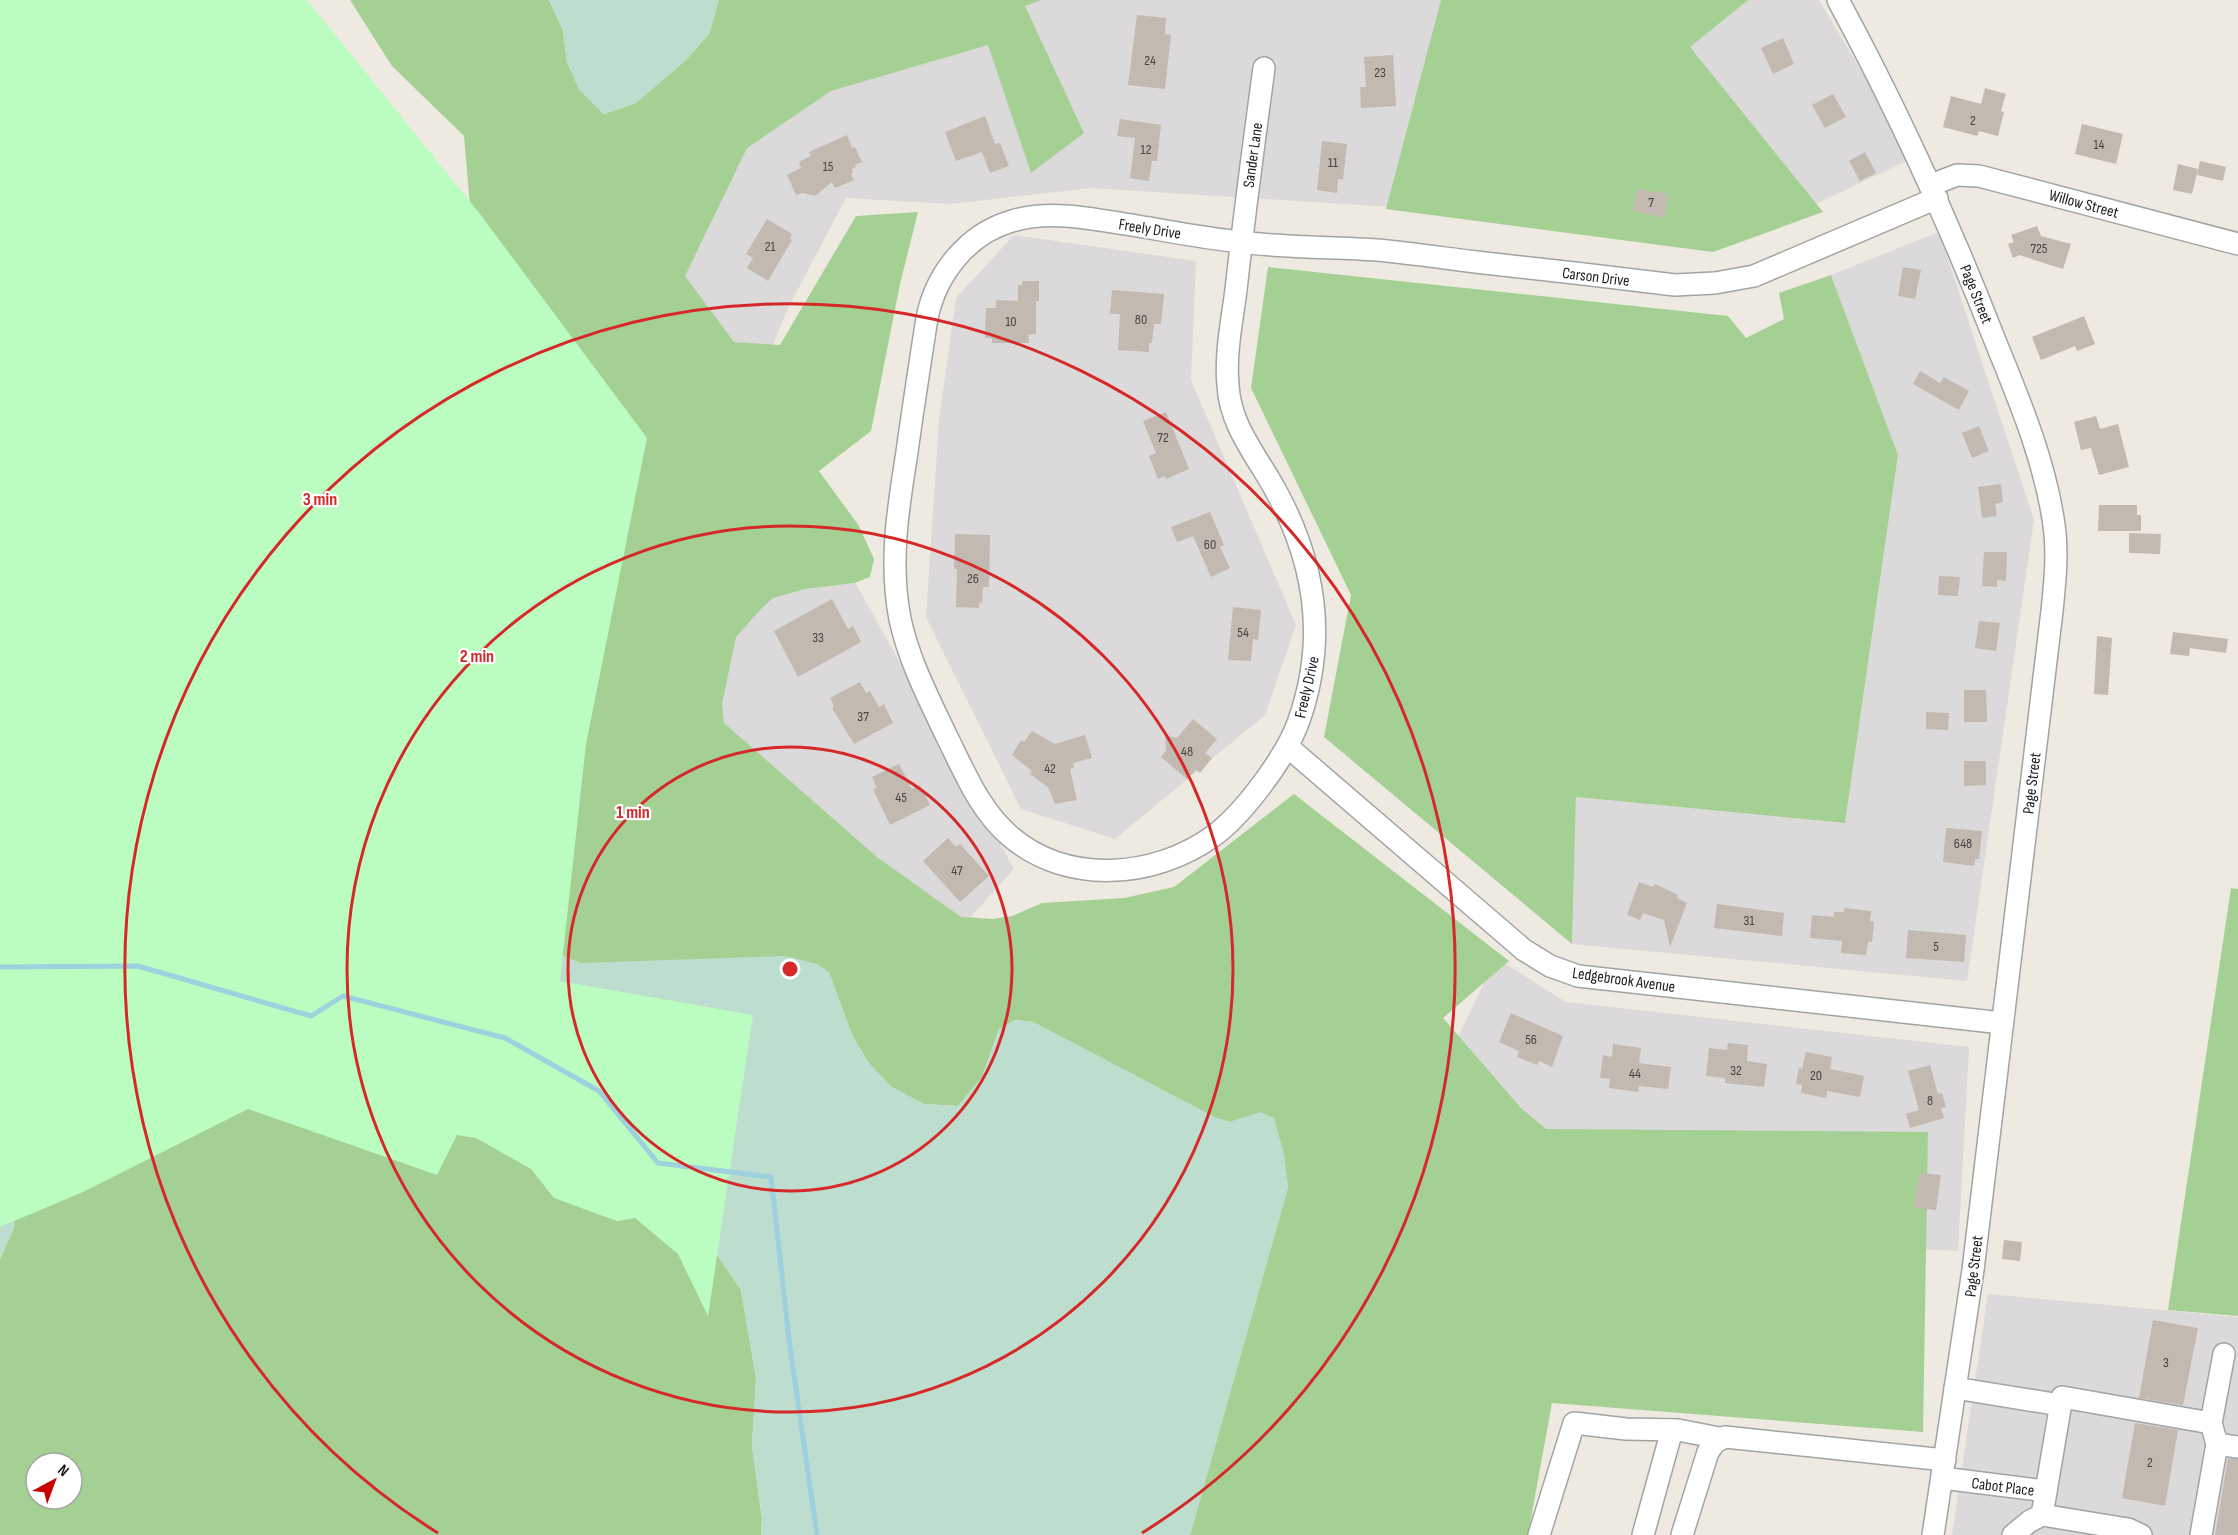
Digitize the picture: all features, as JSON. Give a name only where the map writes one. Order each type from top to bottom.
[{"type":"street","name":"Page Street","points":[[1838,0],[1873,63],[1934,191],[1960,252],[2030,429],[2044,477],[2055,536],[2052,611],[1973,1270],[1933,1535]]},
{"type":"street","name":"Sander Lane","points":[[1241,242],[1264,68]]},
{"type":"street","name":"Willow Street","points":[[1934,191],[1957,175],[1979,176],[2238,244]]},
{"type":"street","name":"Carson Drive","points":[[1241,242],[1310,248],[1376,250],[1675,285],[1715,283],[1754,276],[1934,191]]},
{"type":"street","name":"Freely Drive","points":[[1038,216],[1094,219],[1241,242],[1228,358],[1231,408],[1243,437],[1277,491],[1296,532],[1311,578],[1315,614],[1314,654],[1308,689],[1288,747],[1234,817],[1213,836],[1187,851],[1155,864],[1124,870],[1098,871],[1068,866],[1041,855],[1015,840],[995,822],[980,800],[920,681],[900,618],[895,581],[895,527],[927,318],[935,290],[946,270],[960,252],[995,227],[1013,220],[1038,216]]},
{"type":"street","name":"Ledgebrook Avenue","points":[[1288,747],[1524,950],[1550,966],[1578,976],[2002,1023]]},
{"type":"street","points":[[2201,1535],[2224,1354]]},
{"type":"street","points":[[1955,1388],[2060,1405]]},
{"type":"street","points":[[2046,1491],[2062,1397],[2214,1433],[2238,1447]]},
{"type":"street","name":"Cabot Place","points":[[1539,1535],[1574,1423],[1626,1429],[1672,1430],[1719,1438],[1734,1437],[1944,1469],[2046,1491],[2042,1515],[2128,1528],[2141,1535]]},
{"type":"street","points":[[1643,1535],[1672,1430]]},
{"type":"street","points":[[1682,1535],[1708,1452],[1719,1438]]},
{"type":"street","points":[[2013,1535],[2030,1521],[2042,1515]]},
{"type":"shaded area","points":[[956,0],[1491,0],[1424,209],[1092,188],[950,204],[846,198],[788,308],[765,363],[656,306],[769,71]]},
{"type":"shaded area","points":[[1647,0],[1819,0],[1913,158],[1788,217]]},
{"type":"shaded area","points":[[1939,232],[2034,520],[1967,981],[1572,944],[1576,797],[1845,823],[1898,455],[1831,275]]},
{"type":"shaded area","points":[[1014,235],[1196,261],[1191,380],[1296,625],[1265,715],[1115,839],[1021,809],[926,617],[939,420],[956,298]]},
{"type":"shaded area","points":[[834,544],[1014,869],[949,941],[676,680]]},
{"type":"shaded area","points":[[1496,958],[1566,1002],[1969,1047],[1958,1251],[1881,1247],[1428,1100]]},
{"type":"shaded area","points":[[1988,1294],[2238,1317],[2238,1535],[1952,1535]]},
{"type":"green space","points":[[0,0],[307,0],[480,214],[647,438],[586,744],[560,981],[753,1015],[708,1316],[678,1254],[635,1218],[617,1221],[554,1198],[531,1169],[476,1138],[457,1135],[437,1175],[248,1109],[83,1192],[0,1227]]},
{"type":"green space","points":[[350,0],[549,0],[563,30],[567,62],[579,89],[604,114],[636,103],[686,60],[709,34],[719,0],[1041,0],[1025,6],[1084,133],[1031,173],[988,45],[831,91],[747,148],[685,276],[734,342],[780,345],[856,216],[918,212],[900,284],[871,431],[819,471],[859,526],[874,559],[870,577],[854,583],[805,589],[773,598],[761,609],[736,637],[722,704],[724,723],[877,857],[961,917],[993,919],[1012,916],[1042,903],[1124,898],[1174,887],[1294,794],[1509,961],[1443,1018],[1521,1108],[1546,1129],[1928,1132],[1923,1432],[1552,1403],[1528,1535],[1190,1535],[1288,1187],[1260,1113],[1230,1122],[1216,1118],[1033,1022],[1015,1020],[999,1029],[982,1077],[958,1106],[924,1104],[891,1087],[868,1062],[852,1035],[829,972],[580,963],[565,957],[531,925],[464,136],[392,66]]},
{"type":"green space","points":[[549,0],[719,0],[709,34],[686,60],[636,103],[603,114],[579,89],[567,62],[563,30]]},
{"type":"green space","points":[[1441,0],[1748,0],[1690,47],[1823,212],[1713,252],[1386,209]]},
{"type":"green space","points":[[1268,267],[1728,316],[1746,338],[1784,319],[1779,293],[1831,275],[1898,455],[1845,823],[1576,797],[1572,944],[1324,737],[1351,595],[1251,388]]},
{"type":"green space","points":[[2231,888],[2238,889],[2238,1316],[2168,1310]]},
{"type":"green space","points":[[0,921],[532,925],[565,957],[580,963],[786,956],[817,964],[829,972],[852,1035],[868,1062],[892,1087],[924,1104],[958,1106],[982,1077],[999,1029],[1015,1020],[1033,1022],[1216,1118],[1230,1122],[1260,1112],[1274,1118],[1284,1154],[1288,1187],[1190,1535],[761,1535],[762,1519],[752,1446],[756,1378],[741,1290],[709,1243],[679,1212],[290,1060],[15,1194],[14,1228],[0,1259]]},
{"type":"green space","points":[[187,1070],[487,1109],[709,1243],[741,1290],[756,1378],[752,1446],[762,1519],[761,1535],[0,1535],[0,1259],[14,1228],[15,1194]]},
{"type":"building","points":[[1137,15],[1166,18],[1165,34],[1171,35],[1165,89],[1128,85]]},
{"type":"building","points":[[1783,38],[1794,64],[1773,74],[1761,48]]},
{"type":"building","points":[[1393,55],[1396,106],[1361,108],[1360,87],[1366,87],[1364,57]]},
{"type":"building","points":[[1985,88],[2006,94],[1998,136],[1979,131],[1977,136],[1943,127],[1951,96],[1981,104]]},
{"type":"building","points":[[1833,94],[1846,117],[1825,128],[1812,105]]},
{"type":"building","points":[[985,116],[995,144],[1000,143],[1009,166],[990,173],[982,152],[956,161],[945,132]]},
{"type":"building","points":[[1120,119],[1161,125],[1157,161],[1152,161],[1149,181],[1130,178],[1135,138],[1117,136]]},
{"type":"building","points":[[2082,124],[2123,134],[2116,164],[2075,154]]},
{"type":"building","points":[[847,135],[852,148],[855,147],[862,162],[852,169],[851,174],[854,180],[835,188],[832,182],[815,196],[802,193],[796,195],[787,175],[801,168],[799,162],[811,156],[809,152]]},
{"type":"building","points":[[1322,141],[1347,144],[1343,180],[1338,179],[1337,193],[1317,190]]},
{"type":"building","points":[[1865,152],[1876,173],[1860,181],[1849,161]]},
{"type":"building","points":[[2200,161],[2226,167],[2223,181],[2197,175]]},
{"type":"building","points":[[2178,164],[2198,169],[2192,194],[2173,190]]},
{"type":"building","points":[[1637,189],[1668,194],[1665,218],[1633,211]]},
{"type":"building","points":[[767,219],[792,234],[790,239],[792,240],[768,281],[747,268],[753,258],[746,254]]},
{"type":"building","points":[[2037,226],[2041,236],[2071,244],[2063,269],[2019,255],[2013,258],[2008,244],[2014,242],[2011,235]]},
{"type":"building","points":[[1903,267],[1921,270],[1915,299],[1898,296]]},
{"type":"building","points":[[1022,281],[1039,281],[1039,301],[1036,301],[1036,334],[1028,335],[1029,343],[992,343],[992,338],[985,338],[986,308],[996,308],[996,300],[1018,301],[1018,285],[1022,285]]},
{"type":"building","points":[[1112,290],[1164,294],[1161,324],[1154,324],[1149,352],[1118,350],[1120,314],[1110,314]]},
{"type":"building","points":[[2084,316],[2095,344],[2077,351],[2075,346],[2041,360],[2032,337]]},
{"type":"building","points":[[1920,371],[1940,383],[1944,377],[1969,391],[1959,410],[1913,384]]},
{"type":"building","points":[[1166,412],[1189,469],[1166,479],[1165,476],[1158,479],[1149,456],[1156,453],[1143,421]]},
{"type":"building","points":[[2096,416],[2100,429],[2118,424],[2129,467],[2099,475],[2091,448],[2081,450],[2074,422]]},
{"type":"building","points":[[1979,426],[1989,451],[1972,458],[1962,433]]},
{"type":"building","points":[[2001,484],[2003,502],[1995,504],[1997,516],[1982,518],[1978,487]]},
{"type":"building","points":[[2099,505],[2137,505],[2137,515],[2141,515],[2141,531],[2098,531]]},
{"type":"building","points":[[1210,512],[1224,545],[1220,547],[1230,568],[1211,577],[1193,536],[1177,542],[1171,527]]},
{"type":"building","points":[[2129,533],[2161,534],[2160,554],[2129,553]]},
{"type":"building","points":[[955,534],[990,535],[989,587],[983,587],[982,603],[979,602],[979,608],[956,607]]},
{"type":"building","points":[[1984,552],[2007,552],[2006,581],[1997,580],[1997,587],[1982,586]]},
{"type":"building","points":[[1939,576],[1960,577],[1958,596],[1938,595]]},
{"type":"building","points":[[832,599],[848,629],[853,626],[861,642],[798,677],[774,631]]},
{"type":"building","points":[[1233,607],[1261,610],[1258,640],[1253,639],[1251,661],[1228,660]]},
{"type":"building","points":[[1979,621],[2000,623],[1996,651],[1975,648]]},
{"type":"building","points":[[2173,632],[2228,639],[2226,653],[2190,648],[2189,656],[2170,654]]},
{"type":"building","points":[[2097,636],[2112,638],[2108,695],[2094,694]]},
{"type":"building","points":[[860,682],[866,693],[870,691],[879,707],[884,704],[893,723],[854,744],[832,708],[834,706],[830,698]]},
{"type":"building","points":[[1964,690],[1986,690],[1987,722],[1964,722]]},
{"type":"building","points":[[1926,712],[1949,713],[1948,730],[1926,729]]},
{"type":"building","points":[[1193,719],[1217,739],[1205,753],[1212,758],[1200,773],[1196,770],[1187,779],[1161,757],[1166,751],[1165,735],[1177,738]]},
{"type":"building","points":[[1032,731],[1055,744],[1085,735],[1092,758],[1073,763],[1074,768],[1070,769],[1077,800],[1055,804],[1048,787],[1030,774],[1032,771],[1012,755],[1021,740],[1024,742]]},
{"type":"building","points":[[1964,761],[1986,761],[1986,785],[1964,786]]},
{"type":"building","points":[[899,764],[912,789],[920,785],[930,805],[890,825],[873,789],[877,788],[872,777]]},
{"type":"building","points":[[1946,828],[1982,831],[1979,859],[1975,859],[1974,866],[1943,862]]},
{"type":"building","points":[[948,838],[956,847],[960,844],[989,876],[960,902],[923,861]]},
{"type":"building","points":[[1639,882],[1653,887],[1655,884],[1678,895],[1677,898],[1687,903],[1670,947],[1664,920],[1643,913],[1640,920],[1627,915]]},
{"type":"building","points":[[1717,904],[1784,913],[1782,936],[1714,928]]},
{"type":"building","points":[[1844,908],[1871,911],[1870,921],[1874,922],[1872,942],[1868,942],[1866,955],[1841,953],[1842,941],[1810,938],[1812,915],[1834,917],[1834,912],[1844,912]]},
{"type":"building","points":[[1908,930],[1966,935],[1964,962],[1906,958]]},
{"type":"building","points":[[1511,1013],[1563,1036],[1552,1067],[1539,1061],[1537,1065],[1517,1057],[1519,1051],[1499,1042]]},
{"type":"building","points":[[1728,1043],[1748,1045],[1747,1061],[1767,1064],[1764,1087],[1725,1083],[1725,1078],[1706,1076],[1709,1048],[1727,1050]]},
{"type":"building","points":[[1613,1044],[1641,1048],[1639,1063],[1671,1067],[1668,1089],[1639,1086],[1638,1092],[1609,1088],[1610,1079],[1600,1078],[1603,1055],[1612,1057]]},
{"type":"building","points":[[1806,1052],[1832,1057],[1830,1069],[1864,1076],[1860,1097],[1827,1091],[1826,1098],[1801,1093],[1802,1085],[1796,1084],[1799,1068],[1802,1069]]},
{"type":"building","points":[[1930,1065],[1938,1094],[1942,1093],[1946,1107],[1941,1108],[1944,1118],[1910,1128],[1906,1114],[1919,1110],[1908,1071]]},
{"type":"building","points":[[1919,1173],[1941,1175],[1936,1210],[1914,1208]]},
{"type":"building","points":[[2004,1240],[2022,1242],[2020,1261],[2002,1259]]},
{"type":"building","points":[[2153,1320],[2198,1328],[2183,1405],[2139,1398]]},
{"type":"building","points":[[2135,1423],[2178,1430],[2165,1506],[2122,1498]]},
{"type":"building","points":[[2228,1458],[2238,1459],[2238,1535],[2215,1535]]},
{"type":"waterway","points":[[0,967],[138,966],[311,1016],[343,996],[505,1038],[599,1091],[658,1163],[771,1177],[789,1340],[817,1535]]}]
